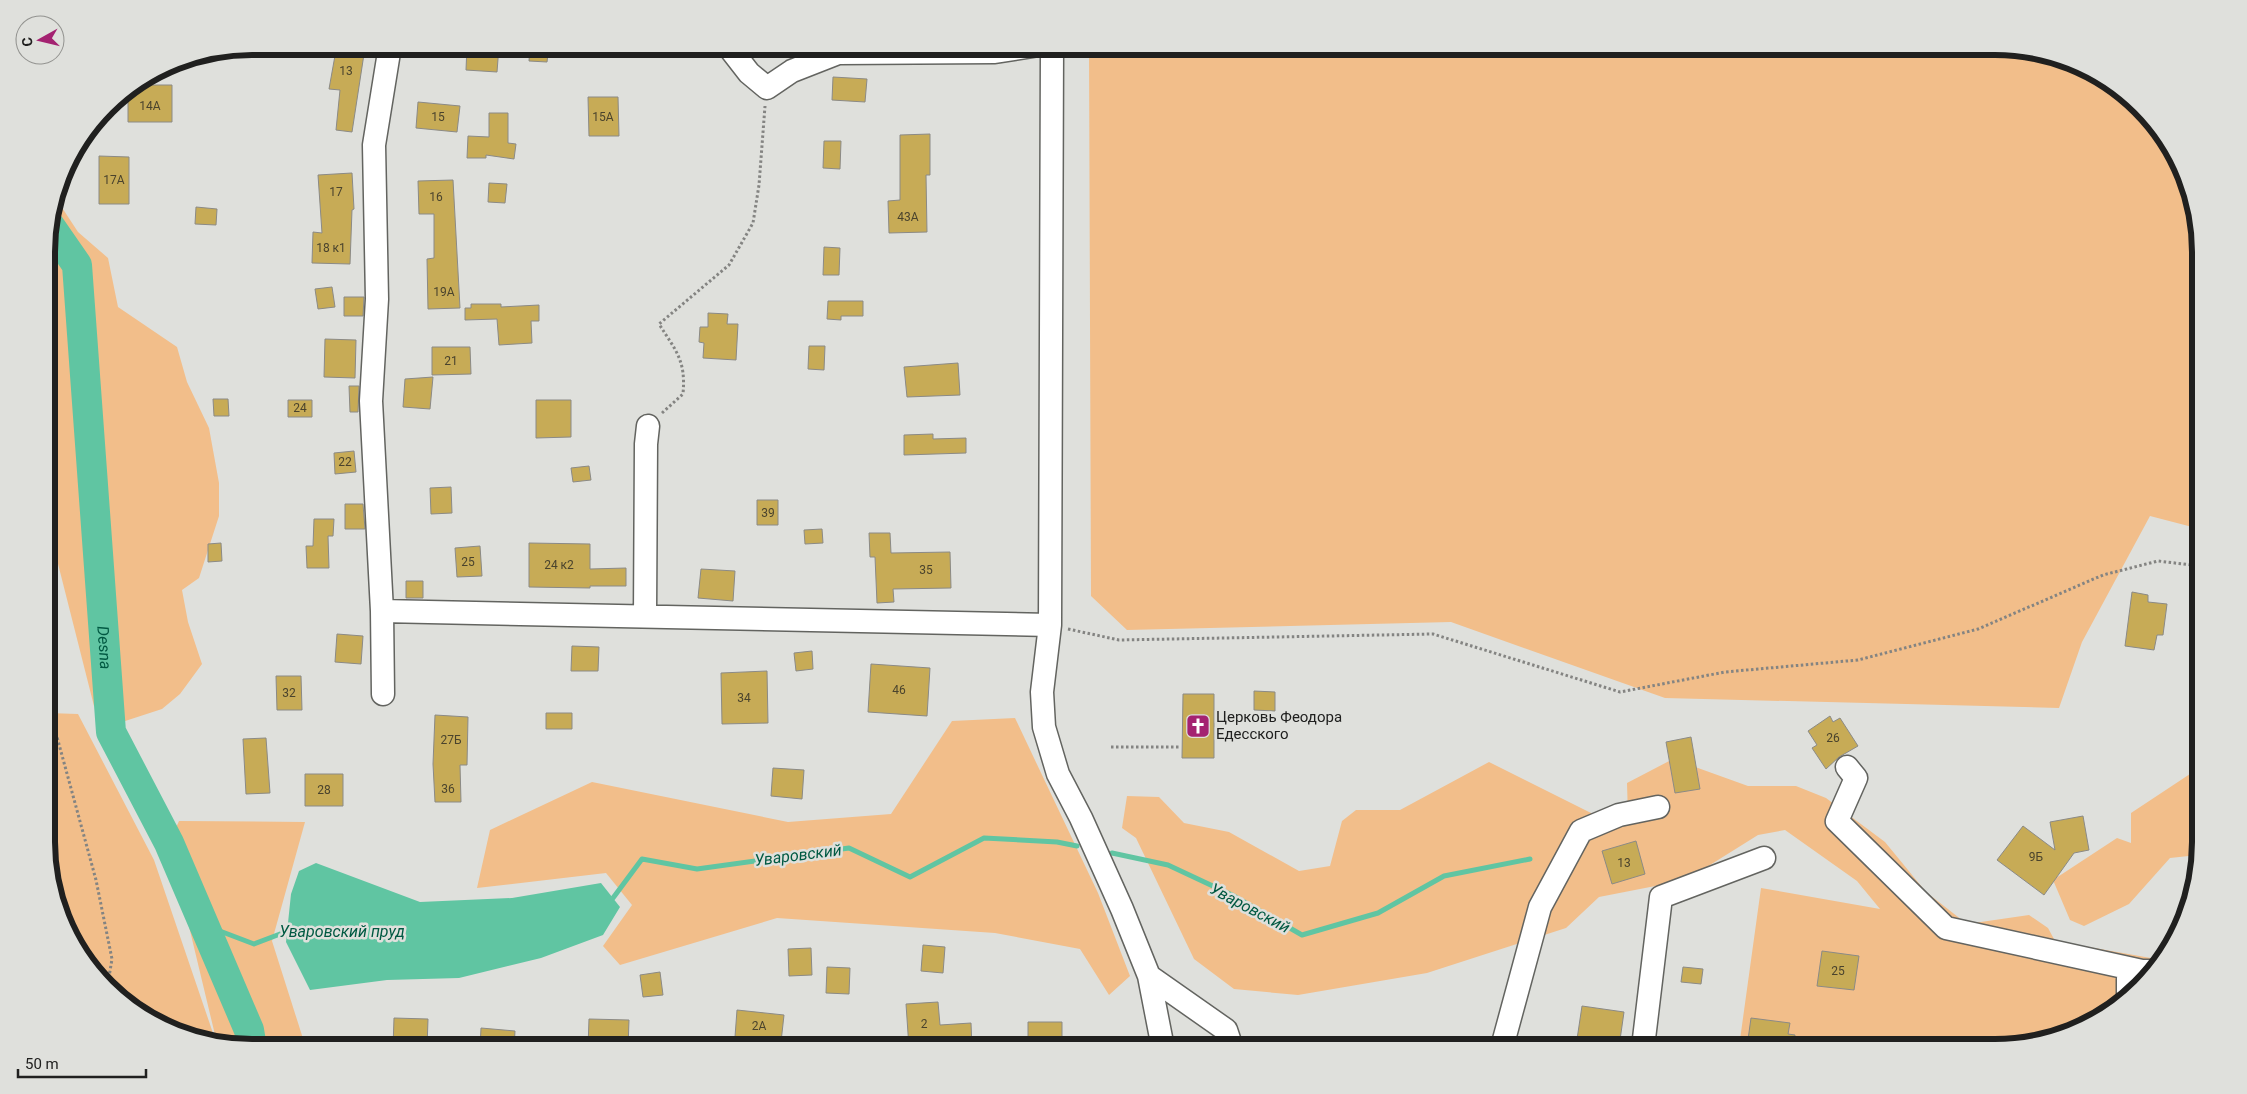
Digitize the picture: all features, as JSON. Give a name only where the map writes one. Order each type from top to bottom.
[{"type":"street","points":[[383,694],[382,611],[371,401],[377,299],[374,145],[389,55]]},
{"type":"street","points":[[735,55],[749,73],[767,88],[792,71],[833,55]]},
{"type":"street","points":[[1052,55],[1050,625],[1042,692],[1044,727],[1058,774],[1081,818],[1118,900],[1148,976],[1161,1039]]},
{"type":"street","points":[[645,616],[646,444],[648,426]]},
{"type":"street","points":[[382,611],[1050,625]]},
{"type":"street","points":[[1847,767],[1856,778],[1837,821],[1946,928],[2144,970]]},
{"type":"street","points":[[1504,1039],[1540,907],[1581,832],[1619,815],[1658,807]]},
{"type":"street","points":[[1644,1039],[1661,897],[1764,858]]},
{"type":"street","points":[[2128,987],[2128,979],[2138,971],[2144,971]]},
{"type":"street","points":[[1148,976],[1226,1030],[1229,1039]]},
{"type":"path","points":[[648,426],[651,421],[683,394],[682,360],[659,324],[729,266],[753,223],[759,185],[767,88]]},
{"type":"path","points":[[1050,625],[1119,640],[1432,634],[1620,692],[1725,672],[1858,660],[1978,629],[2103,575],[2158,561],[2192,565]]},
{"type":"path","points":[[55,730],[96,880],[112,959],[109,977]]},
{"type":"path","points":[[1111,747],[1179,747]]},
{"type":"shaded area","points":[[1089,55],[2008,55],[2058,65],[2082,75],[2105,88],[2143,122],[2159,142],[2172,165],[2182,189],[2192,239],[2192,527],[2150,516],[2082,642],[2059,708],[1665,698],[1451,622],[1127,630],[1091,596]]},
{"type":"shaded area","points":[[61,206],[78,232],[108,258],[118,307],[177,347],[187,382],[209,428],[219,483],[219,516],[199,578],[182,590],[188,622],[202,664],[180,694],[162,709],[119,723],[94,706],[55,552],[55,239]]},
{"type":"shaded area","points":[[55,713],[78,714],[154,860],[214,1035],[176,1024],[142,1006],[104,972],[88,952],[75,929],[65,905],[55,855]]},
{"type":"shaded area","points":[[1015,718],[1098,893],[1130,976],[1109,995],[1080,949],[995,933],[777,918],[620,965],[603,946],[632,905],[606,873],[477,888],[490,830],[592,782],[788,822],[891,814],[952,721]]},
{"type":"shaded area","points":[[1673,759],[1748,786],[1796,786],[1826,798],[1885,842],[1926,892],[1967,924],[2029,915],[2048,928],[2055,941],[2154,959],[2125,990],[2105,1006],[2071,1024],[2034,1035],[2008,1039],[1740,1039],[1761,888],[1880,909],[1857,881],[1785,830],[1758,835],[1686,880],[1599,897],[1566,928],[1427,973],[1298,995],[1234,989],[1194,959],[1136,838],[1122,828],[1127,796],[1159,797],[1184,823],[1229,832],[1299,871],[1330,866],[1342,821],[1356,810],[1400,810],[1489,762],[1613,824],[1628,817],[1627,783]]},
{"type":"shaded area","points":[[2192,773],[2192,856],[2170,858],[2129,904],[2084,926],[2070,920],[2053,880],[2117,838],[2131,843],[2131,813]]},
{"type":"shaded area","points":[[179,821],[305,822],[272,941],[303,1039],[239,1039],[215,1035],[169,843]]},
{"type":"water","name":"Уваровский пруд","points":[[316,863],[420,902],[512,898],[601,883],[620,907],[603,935],[541,958],[459,978],[387,980],[310,990],[286,942],[291,894],[299,871]]},
{"type":"building","points":[[335,55],[364,55],[352,132],[336,130],[340,90],[329,89]]},
{"type":"building","points":[[467,55],[498,55],[497,72],[466,70]]},
{"type":"building","points":[[529,55],[548,55],[547,62],[529,61]]},
{"type":"building","points":[[833,77],[867,79],[865,102],[832,100]]},
{"type":"building","points":[[147,85],[172,85],[172,122],[128,122],[128,99]]},
{"type":"building","points":[[588,97],[618,97],[619,136],[589,136]]},
{"type":"building","points":[[418,102],[460,106],[457,132],[416,128]]},
{"type":"building","points":[[489,113],[508,113],[508,143],[516,144],[514,159],[486,155],[486,158],[467,158],[468,136],[489,137]]},
{"type":"building","points":[[930,134],[930,175],[926,175],[927,232],[889,233],[888,201],[900,200],[900,135]]},
{"type":"building","points":[[824,141],[841,141],[840,169],[823,168]]},
{"type":"building","points":[[99,156],[129,157],[129,204],[99,204]]},
{"type":"building","points":[[352,173],[354,209],[352,210],[350,264],[312,263],[313,232],[322,233],[318,175]]},
{"type":"building","points":[[453,180],[460,308],[428,309],[427,259],[434,258],[434,214],[419,214],[418,181]]},
{"type":"building","points":[[489,183],[507,184],[505,203],[488,202]]},
{"type":"building","points":[[196,207],[217,209],[216,225],[195,224]]},
{"type":"building","points":[[824,247],[840,248],[839,275],[823,275]]},
{"type":"building","points":[[332,287],[335,307],[318,309],[315,289]]},
{"type":"building","points":[[344,297],[364,297],[363,316],[344,316]]},
{"type":"building","points":[[828,301],[863,301],[863,316],[841,316],[841,320],[827,319]]},
{"type":"building","points":[[471,304],[501,304],[501,307],[539,305],[539,321],[531,321],[532,343],[499,345],[497,319],[465,320],[465,308],[471,308]]},
{"type":"building","points":[[708,313],[728,314],[727,324],[738,324],[736,360],[703,358],[704,343],[699,342],[700,327],[708,327]]},
{"type":"building","points":[[325,339],[356,340],[355,378],[324,377]]},
{"type":"building","points":[[809,346],[825,346],[824,370],[808,369]]},
{"type":"building","points":[[432,347],[470,347],[471,374],[432,375]]},
{"type":"building","points":[[958,363],[960,395],[907,397],[904,367]]},
{"type":"building","points":[[433,377],[430,409],[403,407],[405,379]]},
{"type":"building","points":[[349,386],[359,386],[358,412],[350,412]]},
{"type":"building","points":[[213,399],[228,399],[229,416],[214,416]]},
{"type":"building","points":[[288,400],[312,400],[312,417],[288,417]]},
{"type":"building","points":[[536,400],[571,400],[571,437],[536,438]]},
{"type":"building","points":[[933,434],[933,439],[966,438],[966,453],[904,455],[904,435]]},
{"type":"building","points":[[354,451],[356,472],[335,474],[334,453]]},
{"type":"building","points":[[589,466],[591,480],[573,482],[571,468]]},
{"type":"building","points":[[451,487],[452,513],[431,514],[430,488]]},
{"type":"building","points":[[757,500],[778,500],[778,525],[757,525]]},
{"type":"building","points":[[345,504],[363,504],[365,529],[345,529]]},
{"type":"building","points":[[314,519],[334,519],[333,536],[328,536],[329,568],[307,568],[306,546],[313,546]]},
{"type":"building","points":[[822,529],[823,543],[805,544],[804,530]]},
{"type":"building","points":[[869,533],[890,533],[891,553],[950,552],[951,588],[893,589],[894,602],[877,603],[875,557],[870,557]]},
{"type":"building","points":[[221,543],[222,561],[208,562],[208,544]]},
{"type":"building","points":[[529,543],[590,544],[590,569],[626,568],[626,586],[590,586],[590,588],[529,587]]},
{"type":"building","points":[[480,546],[482,576],[457,577],[455,548]]},
{"type":"building","points":[[701,569],[735,571],[733,601],[698,598]]},
{"type":"building","points":[[406,581],[423,581],[423,598],[406,598]]},
{"type":"building","points":[[2132,592],[2148,595],[2148,602],[2167,604],[2163,635],[2157,635],[2154,650],[2125,646]]},
{"type":"building","points":[[337,634],[363,636],[361,664],[335,662]]},
{"type":"building","points":[[572,646],[599,647],[598,671],[571,671]]},
{"type":"building","points":[[812,651],[813,669],[796,671],[794,653]]},
{"type":"building","points":[[871,664],[930,668],[927,716],[868,712]]},
{"type":"building","points":[[767,671],[768,723],[722,724],[721,673]]},
{"type":"building","points":[[276,676],[301,676],[302,710],[277,710]]},
{"type":"building","points":[[1254,691],[1275,692],[1275,711],[1254,710]]},
{"type":"building","name":"Церковь Феодора Едесского","points":[[1183,694],[1214,694],[1214,758],[1182,758]]},
{"type":"building","points":[[546,713],[572,713],[572,729],[546,729]]},
{"type":"building","points":[[435,715],[468,717],[467,765],[460,765],[461,802],[435,802],[433,764]]},
{"type":"building","points":[[1830,716],[1833,722],[1840,718],[1858,746],[1839,757],[1826,769],[1812,748],[1817,745],[1808,731]]},
{"type":"building","points":[[1691,737],[1700,789],[1675,793],[1666,742]]},
{"type":"building","points":[[266,738],[270,793],[246,794],[243,739]]},
{"type":"building","points":[[773,768],[804,770],[802,799],[771,796]]},
{"type":"building","points":[[305,774],[343,774],[343,806],[305,806]]},
{"type":"building","points":[[2083,816],[2089,850],[2074,853],[2044,895],[1997,860],[2023,826],[2055,850],[2050,822]]},
{"type":"building","points":[[1636,841],[1645,874],[1612,884],[1602,851]]},
{"type":"building","points":[[923,945],[945,947],[943,973],[921,971]]},
{"type":"building","points":[[811,948],[812,975],[789,976],[788,949]]},
{"type":"building","points":[[1822,951],[1859,956],[1854,990],[1817,986]]},
{"type":"building","points":[[827,967],[850,968],[849,994],[826,993]]},
{"type":"building","points":[[1683,967],[1703,969],[1701,984],[1681,982]]},
{"type":"building","points":[[660,972],[663,995],[643,997],[640,975]]},
{"type":"building","points":[[938,1002],[940,1025],[971,1023],[972,1039],[908,1039],[906,1004]]},
{"type":"building","points":[[1582,1006],[1624,1012],[1620,1039],[1577,1039]]},
{"type":"building","points":[[737,1010],[784,1015],[781,1039],[735,1037]]},
{"type":"building","points":[[394,1018],[428,1019],[427,1039],[393,1039]]},
{"type":"building","points":[[1751,1018],[1790,1023],[1788,1034],[1795,1035],[1794,1039],[1748,1039]]},
{"type":"building","points":[[589,1019],[629,1020],[628,1039],[588,1039]]},
{"type":"building","points":[[1028,1022],[1062,1022],[1062,1039],[1028,1039]]},
{"type":"building","points":[[481,1028],[515,1031],[515,1039],[480,1039]]},
{"type":"waterway","name":"Desna","points":[[56,234],[77,265],[111,732],[169,843],[249,1030],[250,1039]]},
{"type":"waterway","name":"Уваровский","points":[[613,898],[642,859],[697,869],[849,848],[910,877],[984,838],[1057,842],[1077,846]]},
{"type":"waterway","name":"Уваровский","points":[[1112,853],[1168,865],[1232,895],[1302,935],[1378,913],[1444,876],[1530,859]]},
{"type":"waterway","name":"Уваровский","points":[[204,925],[254,944],[288,931]]},
{"type":"place","name":"Церковь Феодора Едесского","points":[[1198,726]]}]
